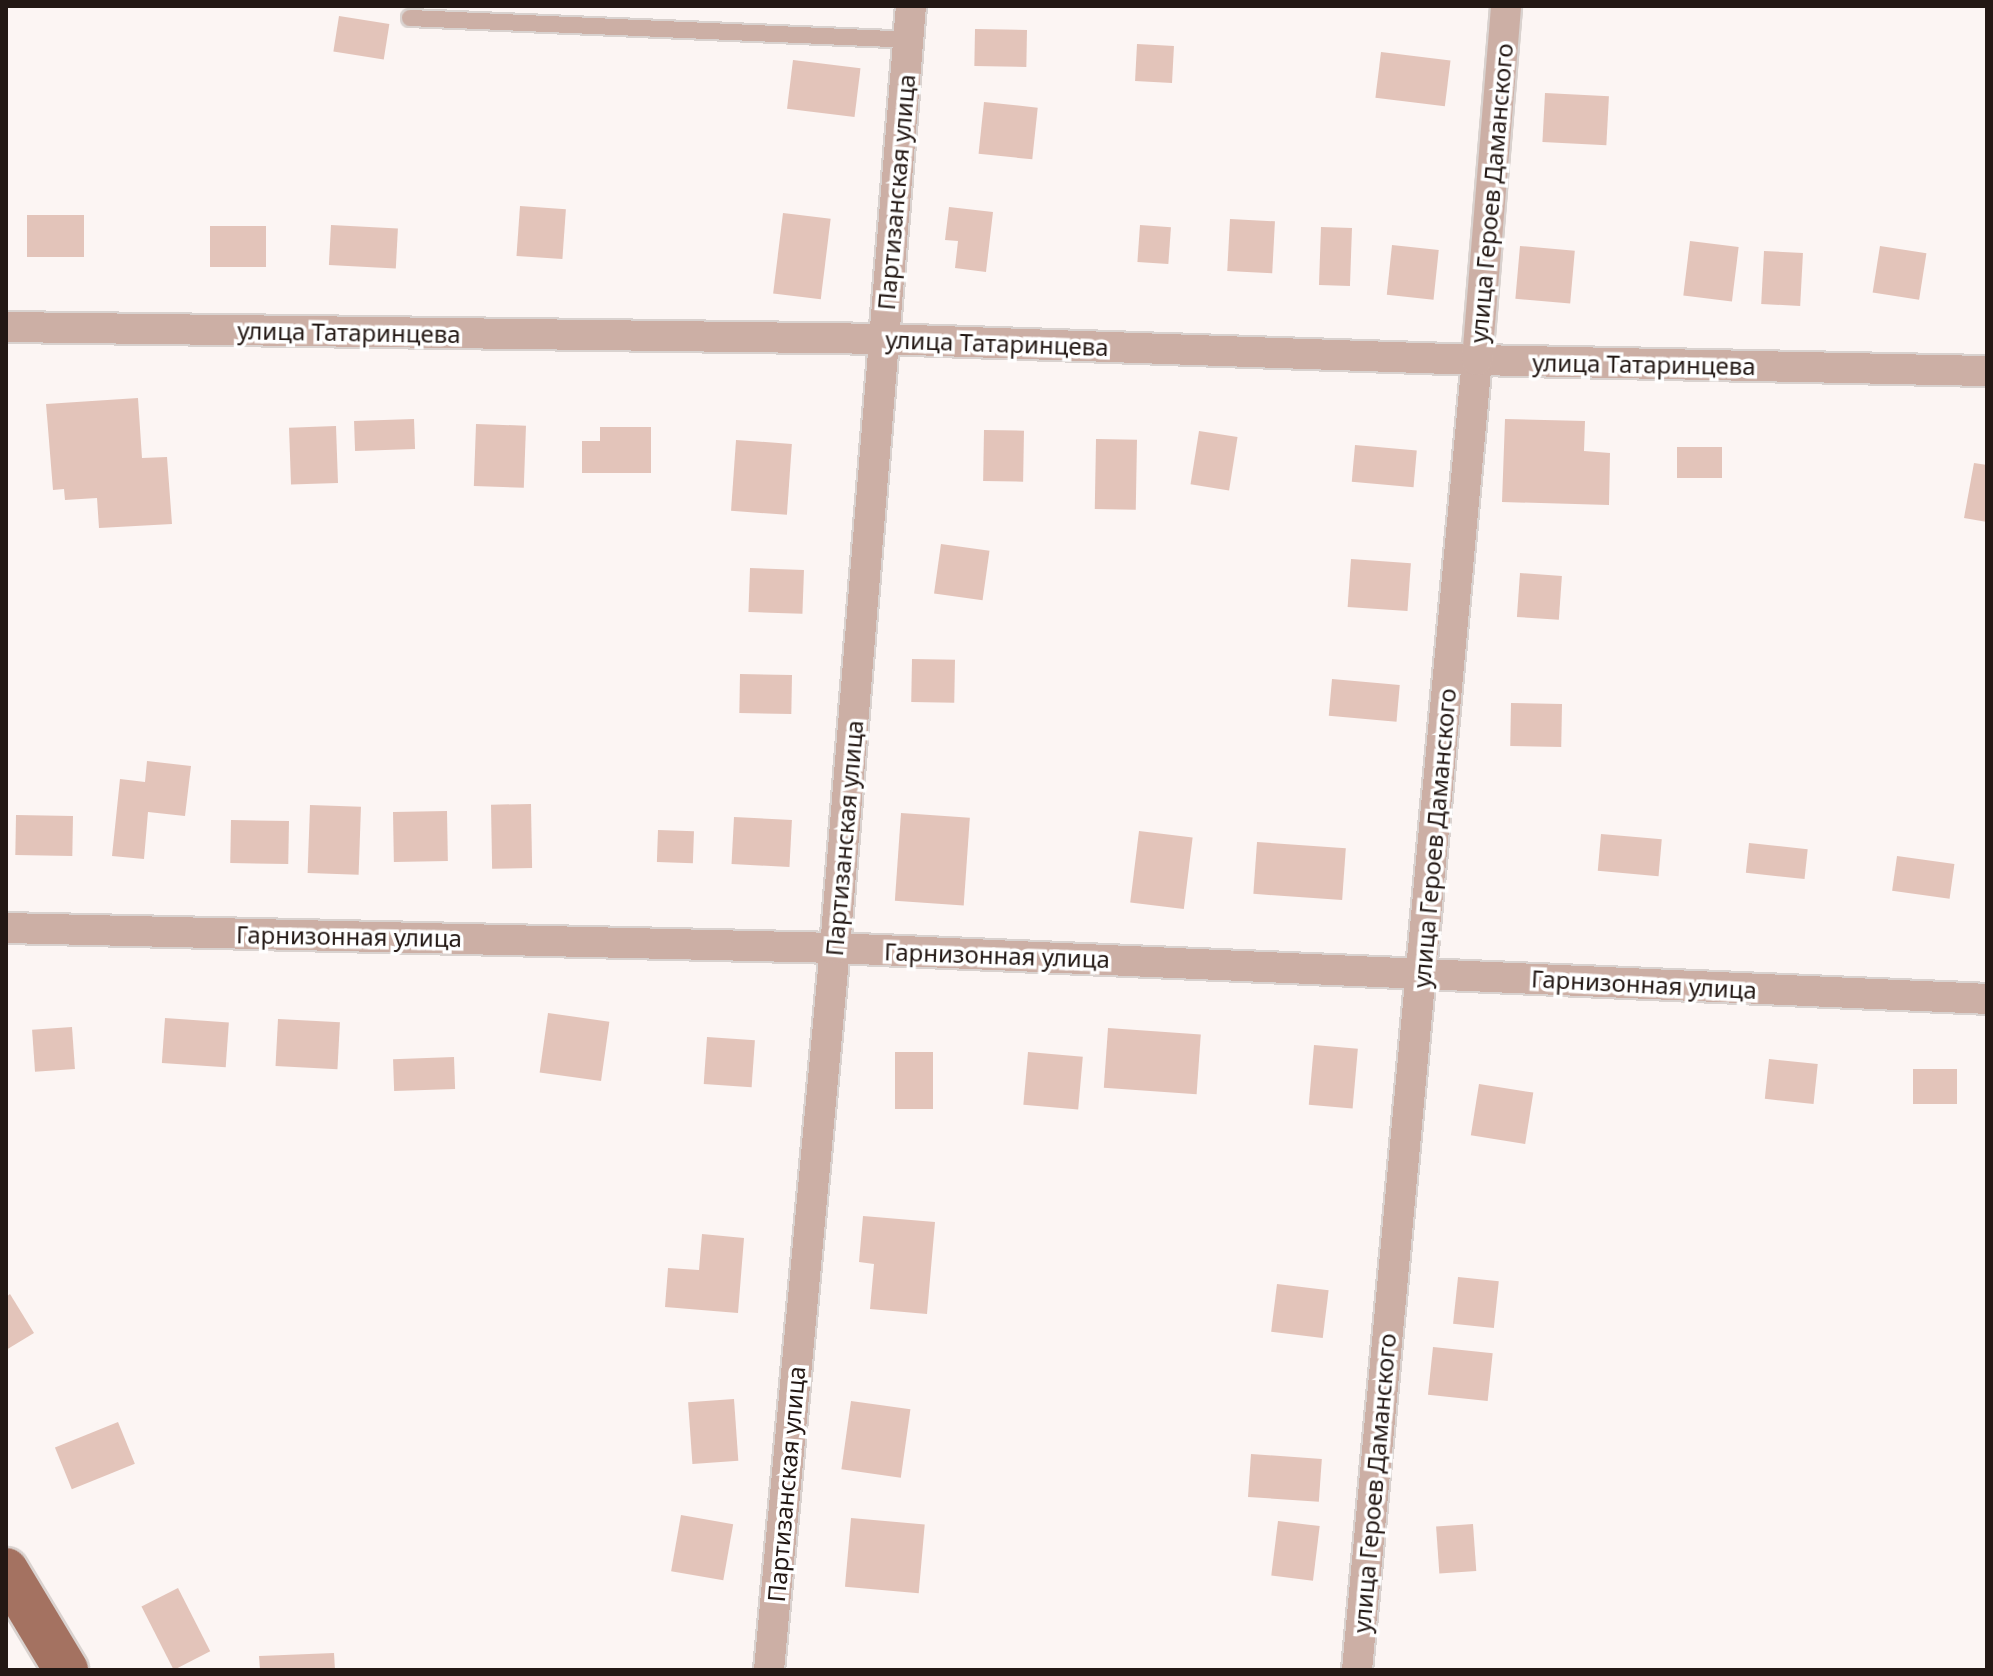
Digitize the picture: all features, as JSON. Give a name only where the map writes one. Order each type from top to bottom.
[{"type":"main road","points":[[6,1570],[66,1670]]},
{"type":"street","name":"Партизанская улица","points":[[769,1670],[835,948],[911,6]]},
{"type":"street","name":"улица Героев Даманского","points":[[1357,1670],[1477,360],[1506,6]]},
{"type":"street","name":"улица Татаринцева","points":[[6,327],[884,339],[1477,360],[1987,371]]},
{"type":"street","name":"Гарнизонная улица","points":[[6,928],[835,948],[1987,999]]},
{"type":"lane","points":[[410,18],[908,40]]},
{"type":"building","points":[[339,16],[389,24],[384,60],[333,52]]},
{"type":"building","points":[[975,29],[1027,30],[1026,67],[974,66]]},
{"type":"building","points":[[1137,44],[1174,46],[1172,83],[1135,81]]},
{"type":"building","points":[[1381,52],[1450,61],[1445,106],[1375,98]]},
{"type":"building","points":[[793,60],[860,68],[855,117],[787,109]]},
{"type":"building","points":[[1545,93],[1609,96],[1606,145],[1542,142]]},
{"type":"building","points":[[984,102],[1038,108],[1032,159],[979,154]]},
{"type":"building","points":[[520,206],[566,209],[562,259],[517,256]]},
{"type":"building","points":[[949,207],[993,212],[986,272],[955,268],[958,241],[945,240]]},
{"type":"building","points":[[783,213],[831,219],[821,299],[773,293]]},
{"type":"building","points":[[27,215],[84,215],[84,257],[27,257]]},
{"type":"building","points":[[1230,219],[1275,221],[1272,273],[1227,271]]},
{"type":"building","points":[[331,225],[398,229],[396,268],[329,265]]},
{"type":"building","points":[[1140,225],[1171,227],[1168,264],[1137,262]]},
{"type":"building","points":[[210,226],[266,226],[266,267],[210,267]]},
{"type":"building","points":[[1321,227],[1352,228],[1350,286],[1319,285]]},
{"type":"building","points":[[1690,241],[1739,247],[1732,302],[1683,296]]},
{"type":"building","points":[[1392,245],[1439,250],[1434,300],[1387,295]]},
{"type":"building","points":[[1520,246],[1575,251],[1570,304],[1515,299]]},
{"type":"building","points":[[1880,246],[1926,253],[1919,300],[1873,292]]},
{"type":"building","points":[[1764,251],[1803,253],[1800,306],[1761,304]]},
{"type":"building","points":[[138,398],[142,458],[167,457],[172,524],[99,528],[97,498],[65,500],[64,489],[53,490],[46,404]]},
{"type":"building","points":[[414,419],[415,449],[355,451],[354,421]]},
{"type":"building","points":[[1505,419],[1585,421],[1584,451],[1610,453],[1609,505],[1502,502]]},
{"type":"building","points":[[476,424],[526,426],[524,488],[474,486]]},
{"type":"building","points":[[336,426],[338,483],[291,485],[289,428]]},
{"type":"building","points":[[600,427],[651,427],[651,473],[582,473],[582,441],[600,441]]},
{"type":"building","points":[[984,430],[1024,431],[1023,482],[983,481]]},
{"type":"building","points":[[1199,431],[1238,437],[1229,490],[1191,484]]},
{"type":"building","points":[[1096,439],[1137,440],[1136,510],[1095,509]]},
{"type":"building","points":[[736,440],[792,444],[787,515],[731,511]]},
{"type":"building","points":[[1355,445],[1417,450],[1414,487],[1352,482]]},
{"type":"building","points":[[1677,447],[1722,447],[1722,478],[1677,478]]},
{"type":"building","points":[[1974,463],[1987,465],[1987,522],[1964,518]]},
{"type":"building","points":[[941,544],[990,551],[983,600],[934,594]]},
{"type":"building","points":[[1351,559],[1411,563],[1408,611],[1348,607]]},
{"type":"building","points":[[750,568],[804,570],[802,614],[748,612]]},
{"type":"building","points":[[1520,573],[1562,576],[1559,620],[1517,617]]},
{"type":"building","points":[[912,659],[955,660],[954,703],[911,702]]},
{"type":"building","points":[[740,674],[792,675],[791,714],[739,713]]},
{"type":"building","points":[[1332,679],[1400,685],[1397,722],[1329,716]]},
{"type":"building","points":[[1511,703],[1562,704],[1561,747],[1510,746]]},
{"type":"building","points":[[147,761],[191,766],[185,816],[148,812],[144,859],[112,856],[120,779],[145,782]]},
{"type":"building","points":[[531,804],[532,868],[492,869],[491,805]]},
{"type":"building","points":[[310,805],[361,807],[359,875],[308,873]]},
{"type":"building","points":[[447,811],[448,861],[394,862],[393,812]]},
{"type":"building","points":[[901,813],[970,818],[964,906],[895,901]]},
{"type":"building","points":[[16,815],[73,816],[72,856],[15,855]]},
{"type":"building","points":[[734,817],[792,820],[789,867],[732,864]]},
{"type":"building","points":[[231,820],[289,821],[288,864],[230,863]]},
{"type":"building","points":[[658,830],[694,831],[693,863],[657,862]]},
{"type":"building","points":[[1139,831],[1193,838],[1184,909],[1130,902]]},
{"type":"building","points":[[1601,834],[1662,839],[1659,876],[1598,871]]},
{"type":"building","points":[[1257,842],[1346,848],[1342,900],[1253,894]]},
{"type":"building","points":[[1749,843],[1808,849],[1805,879],[1746,873]]},
{"type":"building","points":[[1897,856],[1954,864],[1950,899],[1892,891]]},
{"type":"building","points":[[548,1013],[609,1022],[601,1081],[540,1072]]},
{"type":"building","points":[[165,1018],[229,1022],[226,1067],[162,1063]]},
{"type":"building","points":[[278,1019],[340,1022],[337,1069],[276,1066]]},
{"type":"building","points":[[72,1027],[75,1069],[35,1072],[32,1030]]},
{"type":"building","points":[[1108,1028],[1201,1034],[1197,1094],[1104,1088]]},
{"type":"building","points":[[707,1037],[755,1040],[752,1087],[704,1084]]},
{"type":"building","points":[[1314,1045],[1358,1049],[1353,1109],[1309,1105]]},
{"type":"building","points":[[895,1052],[933,1052],[933,1109],[895,1109]]},
{"type":"building","points":[[1028,1052],[1083,1057],[1078,1110],[1023,1105]]},
{"type":"building","points":[[454,1057],[455,1089],[394,1091],[393,1059]]},
{"type":"building","points":[[1769,1059],[1818,1064],[1814,1104],[1765,1099]]},
{"type":"building","points":[[1913,1069],[1957,1069],[1957,1104],[1913,1104]]},
{"type":"building","points":[[1479,1084],[1533,1093],[1525,1144],[1471,1135]]},
{"type":"building","points":[[863,1216],[935,1222],[927,1314],[870,1309],[874,1264],[859,1262]]},
{"type":"building","points":[[702,1234],[744,1238],[738,1313],[665,1307],[668,1268],[699,1270]]},
{"type":"building","points":[[1458,1277],[1499,1281],[1494,1328],[1453,1324]]},
{"type":"building","points":[[1277,1284],[1329,1290],[1323,1338],[1271,1332]]},
{"type":"building","points":[[10,1294],[34,1333],[6,1350],[6,1297]]},
{"type":"building","points":[[1433,1347],[1493,1353],[1488,1401],[1428,1395]]},
{"type":"building","points":[[734,1399],[738,1461],[692,1464],[688,1402]]},
{"type":"building","points":[[851,1401],[910,1409],[901,1478],[841,1469]]},
{"type":"building","points":[[118,1422],[135,1464],[72,1489],[55,1447]]},
{"type":"building","points":[[1251,1454],[1322,1459],[1319,1502],[1248,1497]]},
{"type":"building","points":[[681,1515],[733,1524],[723,1580],[671,1571]]},
{"type":"building","points":[[851,1518],[925,1524],[919,1593],[845,1587]]},
{"type":"building","points":[[1278,1521],[1320,1526],[1313,1581],[1271,1576]]},
{"type":"building","points":[[1473,1524],[1476,1571],[1439,1573],[1436,1527]]},
{"type":"building","points":[[178,1588],[210,1651],[174,1670],[141,1607]]},
{"type":"building","points":[[334,1653],[335,1670],[260,1670],[259,1656]]}]
